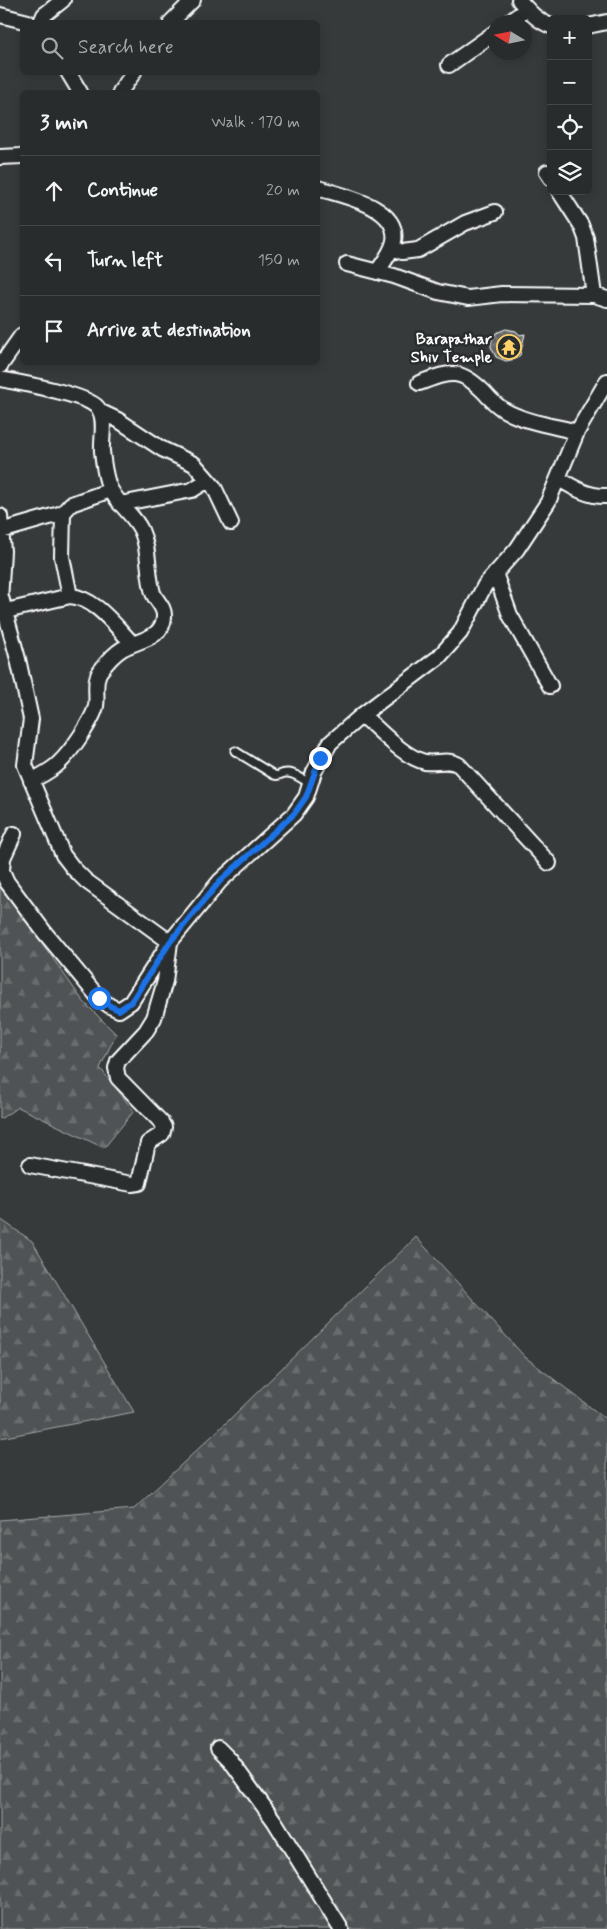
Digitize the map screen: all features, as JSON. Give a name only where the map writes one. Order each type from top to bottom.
[{"type":"street","points":[[42,20],[44,15],[63,0]]},
{"type":"street","points":[[173,20],[193,0]]},
{"type":"street","points":[[514,15],[523,4],[547,24]]},
{"type":"street","points":[[0,15],[20,20]]},
{"type":"street","points":[[592,25],[607,22]]},
{"type":"street","points":[[449,65],[487,38]]},
{"type":"street","points":[[70,75],[79,90]]},
{"type":"street","points":[[121,90],[132,75]]},
{"type":"street","points":[[0,157],[20,156]]},
{"type":"street","points":[[320,189],[380,211],[389,220],[393,230],[394,241],[392,248],[377,272]]},
{"type":"street","points":[[347,264],[438,292],[468,298],[502,294],[600,297],[586,238],[581,225],[562,195]]},
{"type":"street","points":[[392,248],[402,252],[418,250],[465,223],[495,212]]},
{"type":"street","points":[[0,366],[20,338]]},
{"type":"street","points":[[419,383],[452,373],[461,374],[505,410],[578,432]]},
{"type":"street","points":[[0,379],[67,394],[94,404],[101,412],[118,420],[162,449],[194,464],[208,480],[231,524]]},
{"type":"street","points":[[14,834],[3,858],[2,871],[7,882],[45,933],[99,998],[119,1010],[131,1002],[170,942],[220,881],[294,814],[306,797],[320,758],[330,743],[362,715],[439,657],[460,633],[485,585],[517,549],[535,524],[559,479],[578,432],[607,381]]},
{"type":"street","points":[[31,781],[60,762],[92,719],[97,696],[97,675],[116,653],[132,643],[157,633],[164,621],[165,614],[153,592],[147,552],[141,532],[133,517],[120,504],[111,490],[103,465],[101,412]]},
{"type":"street","points":[[559,479],[577,490],[592,495],[607,496]]},
{"type":"street","points":[[120,504],[192,490],[208,480]]},
{"type":"street","points":[[1,531],[63,513],[71,504],[111,490]]},
{"type":"street","points":[[63,513],[62,557],[70,596]]},
{"type":"street","points":[[0,516],[3,551],[2,603],[31,719],[25,765],[31,781],[63,855],[72,868],[86,881],[170,942]]},
{"type":"street","points":[[495,573],[510,614],[550,686]]},
{"type":"street","points":[[2,603],[70,596],[86,600],[94,605],[132,643]]},
{"type":"street","points":[[362,715],[406,754],[424,762],[449,761],[459,765],[548,863]]},
{"type":"street","points":[[30,1165],[132,1184],[139,1183],[148,1143],[162,1134],[164,1127],[118,1078],[116,1068],[118,1061],[146,1031],[154,1018],[165,981],[170,942]]},
{"type":"street","points":[[218,1748],[230,1760],[275,1822],[341,1929]]},
{"type":"lane","points":[[235,751],[274,776],[291,773],[310,784]]},
{"type":"green space","points":[[0,884],[83,1001],[116,1034],[100,1068],[134,1111],[104,1148],[18,1107],[0,1119]]},
{"type":"green space","points":[[0,1219],[32,1241],[134,1412],[0,1438]]},
{"type":"green space","points":[[416,1237],[525,1357],[607,1420],[607,1929],[0,1929],[0,1520],[134,1509],[229,1420]]},
{"type":"building","points":[[506,329],[516,331],[520,335],[525,334],[520,355],[516,359],[506,361],[496,357],[491,347],[491,342],[496,333]]},
{"type":"place","name":"Barapathar Shiv Temple","points":[[509,347]]},
{"type":"route","points":[[99,998],[119,1010],[131,1002],[170,942],[220,881],[294,814],[306,797],[320,758]]}]
